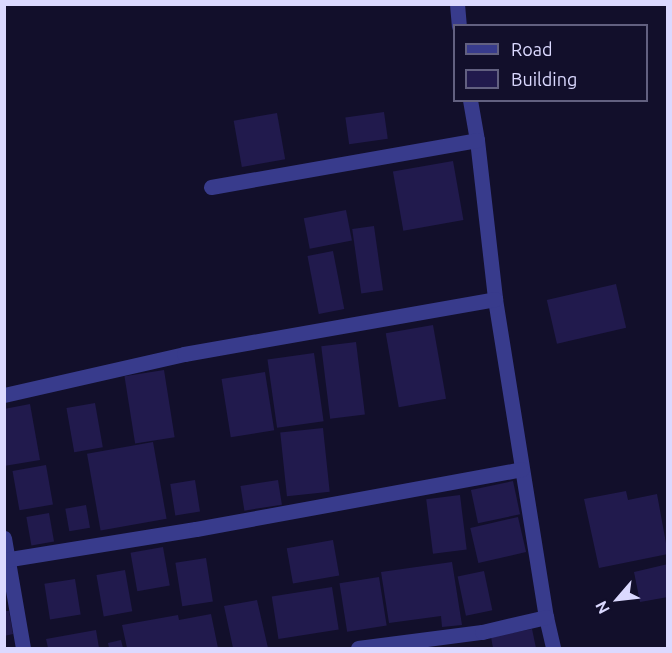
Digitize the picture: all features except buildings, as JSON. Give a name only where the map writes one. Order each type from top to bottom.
[{"type":"street","points":[[457,4],[459,24]]},
{"type":"street","points":[[470,102],[477,140],[495,299],[546,617],[553,648]]},
{"type":"street","points":[[211,187],[477,140]]},
{"type":"street","points":[[4,394],[184,354],[495,299]]},
{"type":"street","points":[[6,559],[196,529],[522,469]]},
{"type":"street","points":[[4,538],[23,648]]},
{"type":"street","points":[[358,648],[482,632],[546,617]]}]
